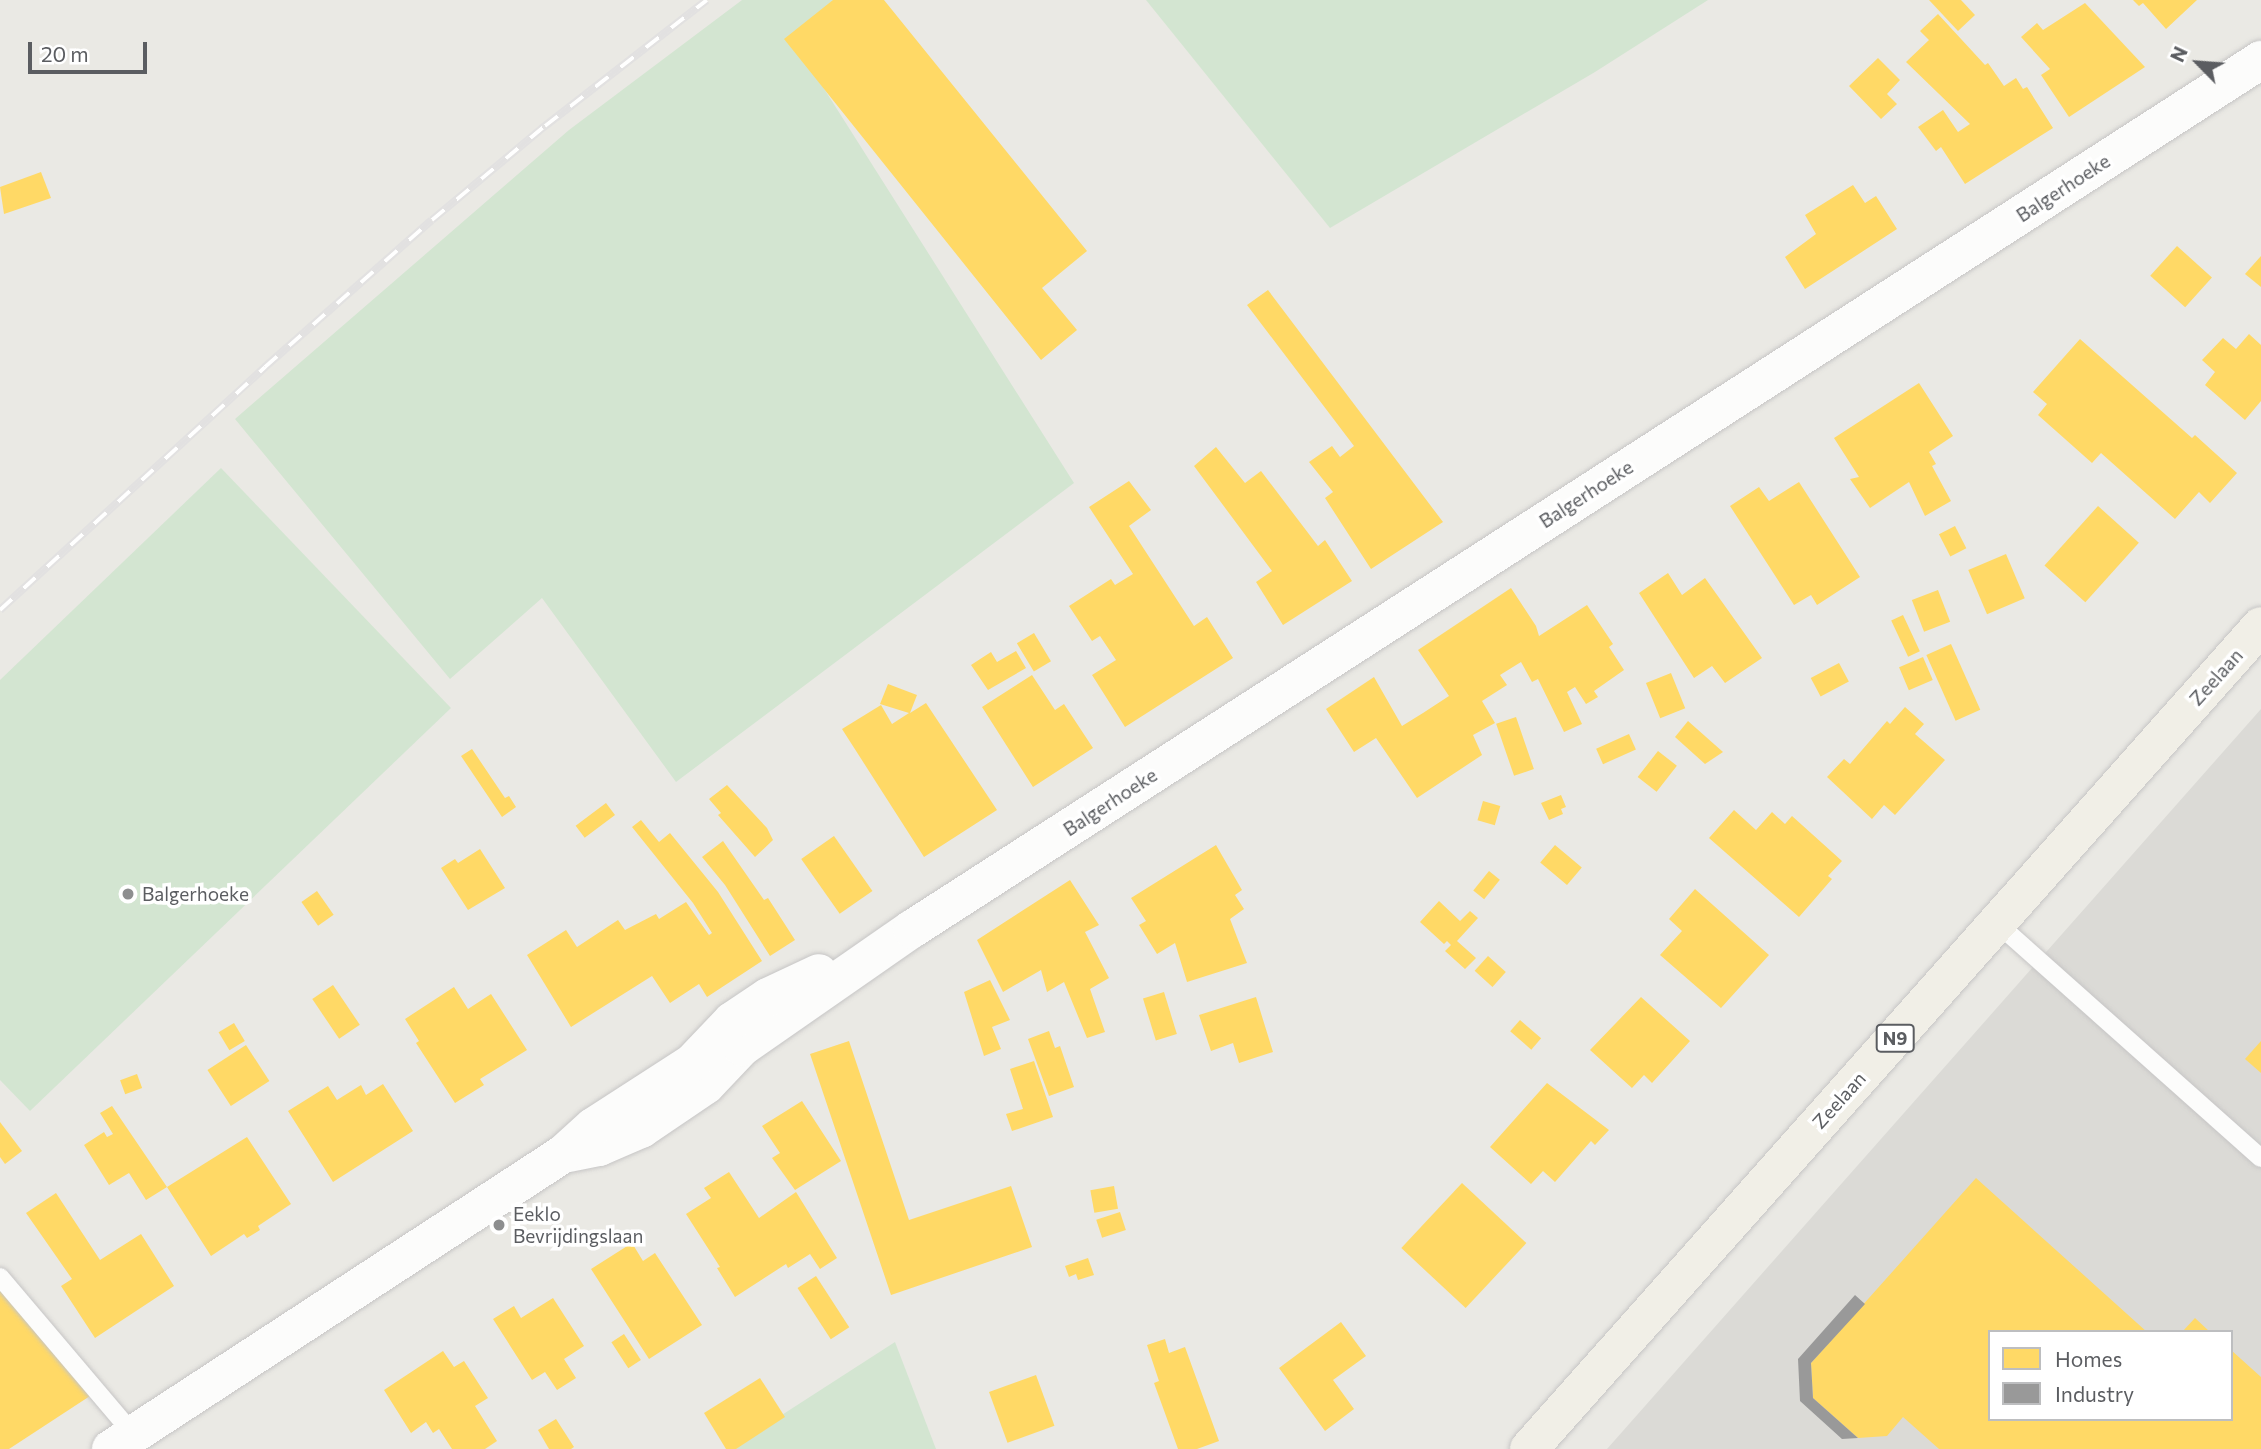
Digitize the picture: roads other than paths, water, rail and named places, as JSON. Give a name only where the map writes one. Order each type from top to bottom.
[{"type":"main road","name":"Balgerhoeke","points":[[122,1442],[563,1154],[593,1127],[692,1063],[732,1021],[768,997],[912,929],[2261,60]]},
{"type":"main road","name":"Zeelaan","points":[[1530,1449],[2261,626]]},
{"type":"lane","points":[[1997,923],[2261,1158]]},
{"type":"lane","points":[[0,1277],[122,1442]]},
{"type":"railway","points":[[0,610],[265,367],[432,220],[545,126],[707,0]]},
{"type":"place","name":"Balgerhoeke","points":[[128,894]]},
{"type":"place","name":"Eeklo Bevrijdingslaan","points":[[499,1225]]}]
